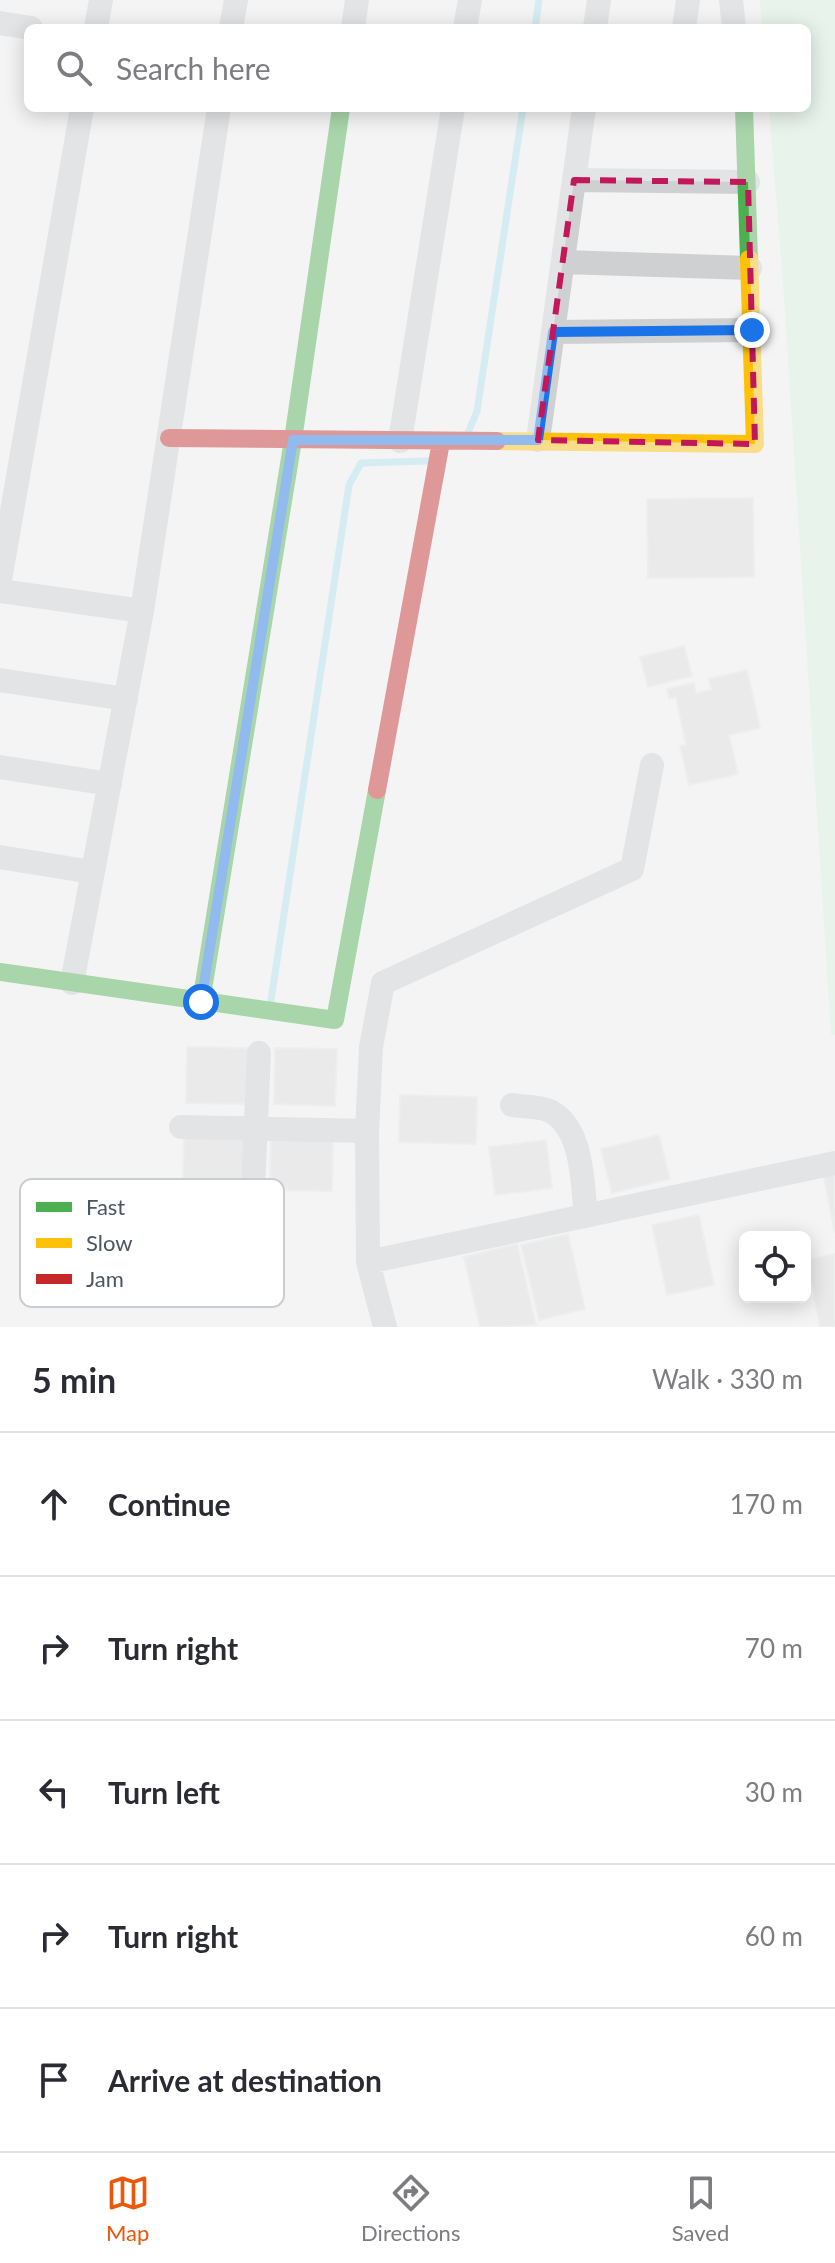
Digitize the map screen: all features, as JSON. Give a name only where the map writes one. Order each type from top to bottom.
[{"type":"street","points":[[97,24],[101,0]]},
{"type":"street","points":[[232,24],[236,0]]},
{"type":"street","points":[[354,24],[357,0]]},
{"type":"street","points":[[466,24],[470,0]]},
{"type":"street","points":[[596,24],[599,0]]},
{"type":"street","points":[[685,24],[688,0]]},
{"type":"street","points":[[731,0],[734,24]]},
{"type":"street","points":[[0,23],[24,27]]},
{"type":"street","points":[[0,580],[81,112]]},
{"type":"street","points":[[72,983],[142,611],[218,112]]},
{"type":"street","points":[[201,1002],[293,440],[340,112]]},
{"type":"street","points":[[400,441],[452,112]]},
{"type":"street","points":[[538,440],[583,112]]},
{"type":"street","points":[[169,438],[755,444],[744,112]]},
{"type":"street","points":[[574,180],[748,182]]},
{"type":"street","points":[[563,262],[750,268]]},
{"type":"street","points":[[553,332],[752,330]]},
{"type":"street","points":[[0,972],[335,1020],[441,442]]},
{"type":"street","points":[[0,591],[142,611]]},
{"type":"street","points":[[0,680],[126,699]]},
{"type":"street","points":[[385,1327],[368,1262],[367,1131],[371,1047],[383,983],[632,869],[652,765]]},
{"type":"street","points":[[0,767],[110,784]]},
{"type":"street","points":[[0,857],[92,872]]},
{"type":"street","points":[[254,1179],[259,1053]]},
{"type":"street","points":[[512,1105],[549,1111],[567,1126],[577,1150],[586,1216]]},
{"type":"street","points":[[181,1127],[367,1131]]},
{"type":"street","points":[[368,1262],[835,1163]]},
{"type":"highlighted area","points":[[574,180],[748,182],[755,444],[538,440]]},
{"type":"green space","points":[[760,0],[835,0],[835,1035],[831,1035],[769,112],[811,112],[811,24],[762,24]]},
{"type":"building","points":[[753,498],[754,577],[648,578],[647,499]]},
{"type":"building","points":[[684,646],[692,676],[648,687],[640,657]]},
{"type":"building","points":[[747,670],[760,728],[729,735],[738,774],[689,785],[680,746],[686,745],[676,697],[669,699],[667,689],[694,683],[696,693],[711,690],[709,679]]},
{"type":"building","points":[[187,1047],[249,1048],[247,1104],[186,1103]]},
{"type":"building","points":[[275,1048],[337,1049],[335,1106],[274,1104]]},
{"type":"building","points":[[400,1095],[477,1097],[476,1144],[399,1142]]},
{"type":"building","points":[[184,1132],[245,1134],[244,1179],[183,1179]]},
{"type":"building","points":[[271,1134],[333,1135],[332,1191],[284,1190],[284,1179],[270,1179]]},
{"type":"building","points":[[659,1135],[670,1179],[612,1193],[601,1149]]},
{"type":"building","points":[[546,1140],[552,1188],[495,1195],[489,1147]]},
{"type":"building","points":[[835,1169],[835,1234],[823,1172]]},
{"type":"building","points":[[699,1215],[714,1285],[667,1295],[652,1225]]},
{"type":"building","points":[[568,1234],[585,1309],[539,1320],[521,1245]]},
{"type":"building","points":[[517,1244],[536,1325],[480,1327],[464,1257]]},
{"type":"building","points":[[835,1254],[835,1327],[820,1327],[811,1281],[811,1259]]},
{"type":"waterway","points":[[536,24],[539,0]]},
{"type":"waterway","points":[[468,433],[477,411],[522,112]]},
{"type":"waterway","points":[[271,1000],[349,485],[361,463],[427,461]]},
{"type":"traffic: fast","points":[[201,1002],[293,440],[340,112]]},
{"type":"traffic: fast","points":[[744,112],[749,259]]},
{"type":"traffic: fast","points":[[0,972],[335,1020],[377,790]]},
{"type":"traffic: slow","points":[[497,441],[755,444],[749,259]]},
{"type":"traffic: jam","points":[[169,438],[497,441]]},
{"type":"traffic: jam","points":[[377,790],[441,442]]},
{"type":"route","points":[[201,1002],[293,440],[538,440],[553,332],[752,330]]}]
